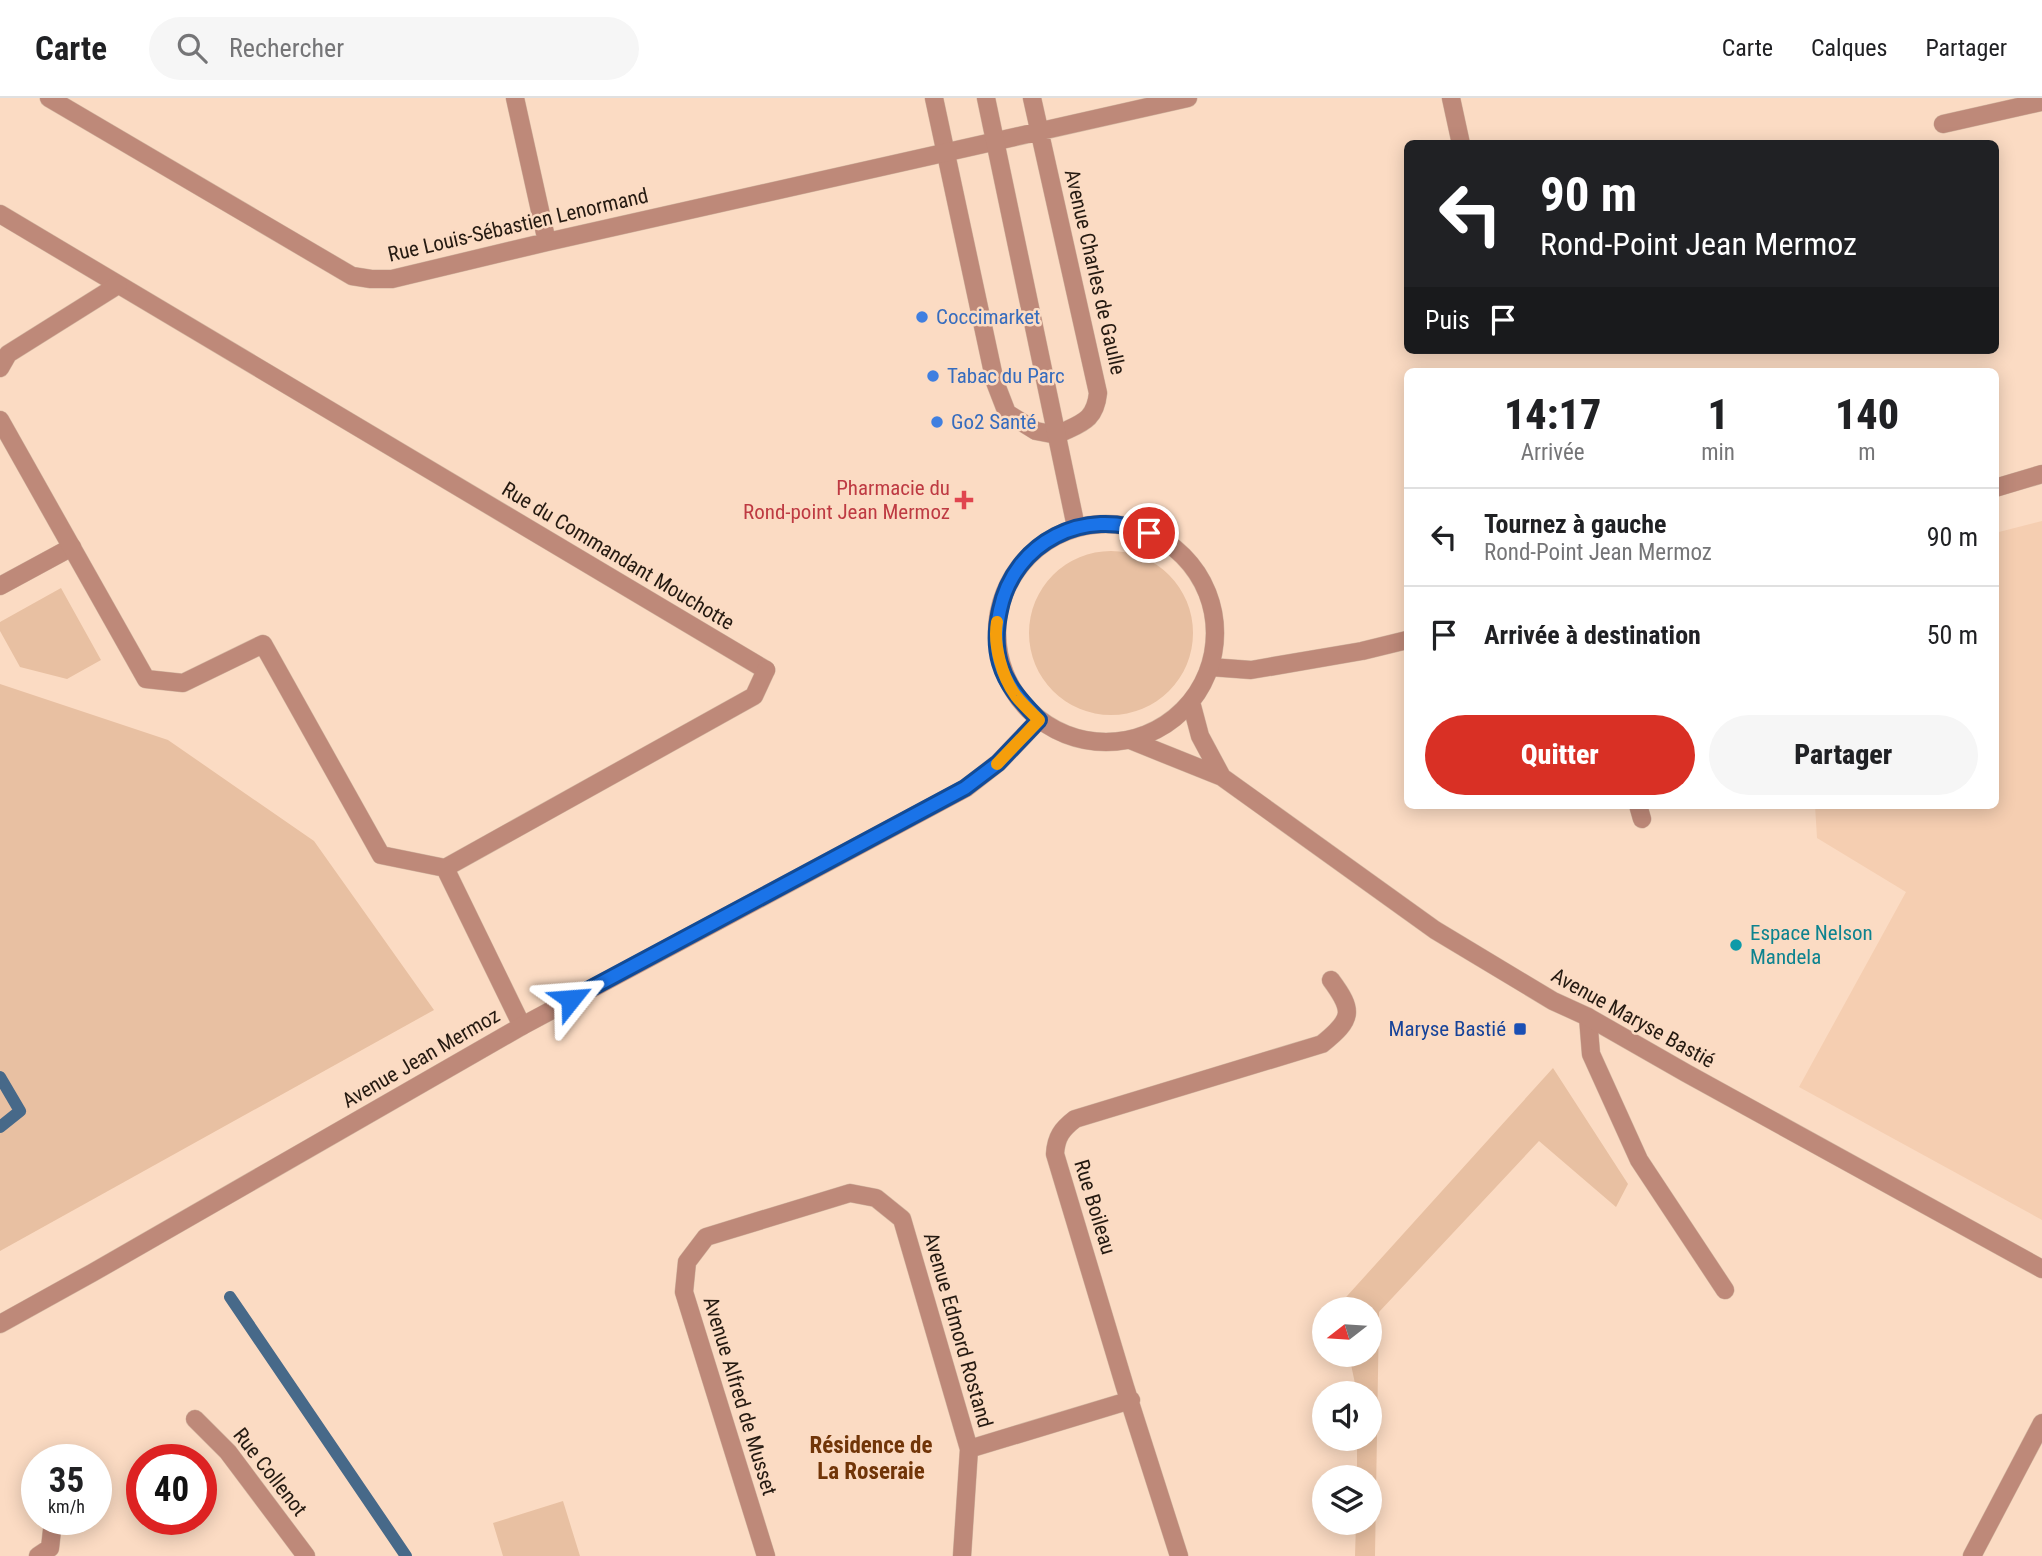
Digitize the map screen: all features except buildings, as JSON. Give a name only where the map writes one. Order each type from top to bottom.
[{"type":"street","name":"Rue Louis-Sébastien Lenormand","points":[[49,98],[352,276],[371,279],[392,279],[1188,98]]},
{"type":"street","points":[[515,98],[547,242]]},
{"type":"street","points":[[934,98],[995,382],[1007,413],[1036,431],[1057,435]]},
{"type":"street","points":[[986,98],[1076,527]]},
{"type":"street","name":"Avenue Charles de Gaulle","points":[[1032,98],[1098,393],[1097,408],[1090,418],[1057,435]]},
{"type":"street","points":[[1451,98],[1460,140]]},
{"type":"street","points":[[1943,124],[2041,102],[2040,98]]},
{"type":"street","name":"Rue du Commandant Mouchotte","points":[[0,214],[766,670],[754,696],[445,868]]},
{"type":"street","points":[[0,368],[8,354],[118,285]]},
{"type":"street","points":[[0,420],[146,679],[183,683],[263,644],[381,855],[445,868],[522,1026]]},
{"type":"street","points":[[1999,487],[2042,474]]},
{"type":"street","points":[[1106,523],[1135,527],[1162,538],[1185,557],[1202,581],[1213,609],[1215,638],[1210,667],[1191,702],[1164,726],[1130,740],[1098,743],[1068,736],[1039,720],[1015,695],[1010,685],[1000,663],[996,629],[1003,595],[1019,564],[1045,541],[1076,527],[1106,523]]},
{"type":"street","points":[[0,586],[72,547]]},
{"type":"street","points":[[1210,667],[1251,670],[1362,651],[1404,641]]},
{"type":"street","name":"Avenue Maryse Bastié","points":[[1191,702],[1200,736],[1222,777]]},
{"type":"street","name":"Avenue Jean Mermoz","points":[[0,1324],[522,1026],[965,788],[998,763],[1039,720]]},
{"type":"street","name":"Avenue Maryse Bastié","points":[[1130,740],[1222,777],[1435,930],[1553,1001],[1588,1017],[2042,1269]]},
{"type":"street","name":"Rue Boileau","points":[[1179,1556],[1055,1154],[1056,1141],[1063,1128],[1075,1119],[1322,1044],[1340,1029],[1346,1018],[1346,1000],[1331,980]]},
{"type":"street","points":[[1588,1017],[1591,1054],[1639,1160],[1725,1290]]},
{"type":"street","name":"Avenue Edmord Rostand","points":[[850,1193],[876,1198],[902,1219],[969,1449],[962,1556]]},
{"type":"street","name":"Avenue Alfred de Musset","points":[[766,1556],[684,1292],[687,1262],[706,1237],[850,1193]]},
{"type":"street","points":[[969,1449],[1130,1400]]},
{"type":"street","name":"Rue Collenot","points":[[195,1419],[228,1452],[306,1556]]},
{"type":"street","points":[[1972,1556],[2042,1423]]},
{"type":"street","points":[[38,1556],[50,1548],[51,1535]]},
{"type":"shaded area","points":[[2042,521],[2042,1220],[1799,1087],[1906,892],[1817,838],[1815,809],[1999,809],[1999,532]]},
{"type":"shaded area","points":[[1111,551],[1142,557],[1169,575],[1187,602],[1193,633],[1187,664],[1169,691],[1142,709],[1111,715],[1080,709],[1053,691],[1035,664],[1029,633],[1035,602],[1053,575],[1080,557]]},
{"type":"shaded area","points":[[61,588],[101,660],[67,679],[20,667],[0,631],[0,622]]},
{"type":"shaded area","points":[[0,684],[168,740],[314,841],[434,1010],[0,1251]]},
{"type":"shaded area","points":[[1553,1068],[1628,1184],[1616,1207],[1539,1141],[1382,1309],[1382,1297],[1346,1297]]},
{"type":"shaded area","points":[[1352,1367],[1378,1367],[1378,1381],[1354,1381]]},
{"type":"shaded area","points":[[1357,1451],[1377,1451],[1376,1465],[1357,1465]]},
{"type":"shaded area","points":[[563,1501],[580,1556],[503,1556],[493,1523]]},
{"type":"shaded area","points":[[1356,1535],[1375,1535],[1375,1556],[1355,1556]]},
{"type":"waterway","points":[[0,1077],[20,1111],[0,1127]]},
{"type":"waterway","points":[[230,1297],[406,1556]]},
{"type":"slow traffic","points":[[997,622],[1000,663],[1015,695],[1039,720],[997,764]]},
{"type":"place","name":"Coccimarket","points":[[922,317]]},
{"type":"place","name":"Tabac du Parc","points":[[933,376]]},
{"type":"place","name":"Go2 Santé","points":[[937,422]]},
{"type":"place","name":"Pharmacie du Rond-point Jean Mermoz","points":[[964,500]]},
{"type":"place","name":"Espace Nelson Mandela","points":[[1736,945]]},
{"type":"place","name":"Maryse Bastié","points":[[1520,1029]]},
{"type":"district","name":"Résidence de La Roseraie","points":[[871,1458]]},
{"type":"route","points":[[571,999],[965,788],[998,763],[1039,720],[1015,695],[1000,663],[996,629],[1003,595],[1019,564],[1045,541],[1076,527],[1106,523],[1135,527],[1149,533]]}]
